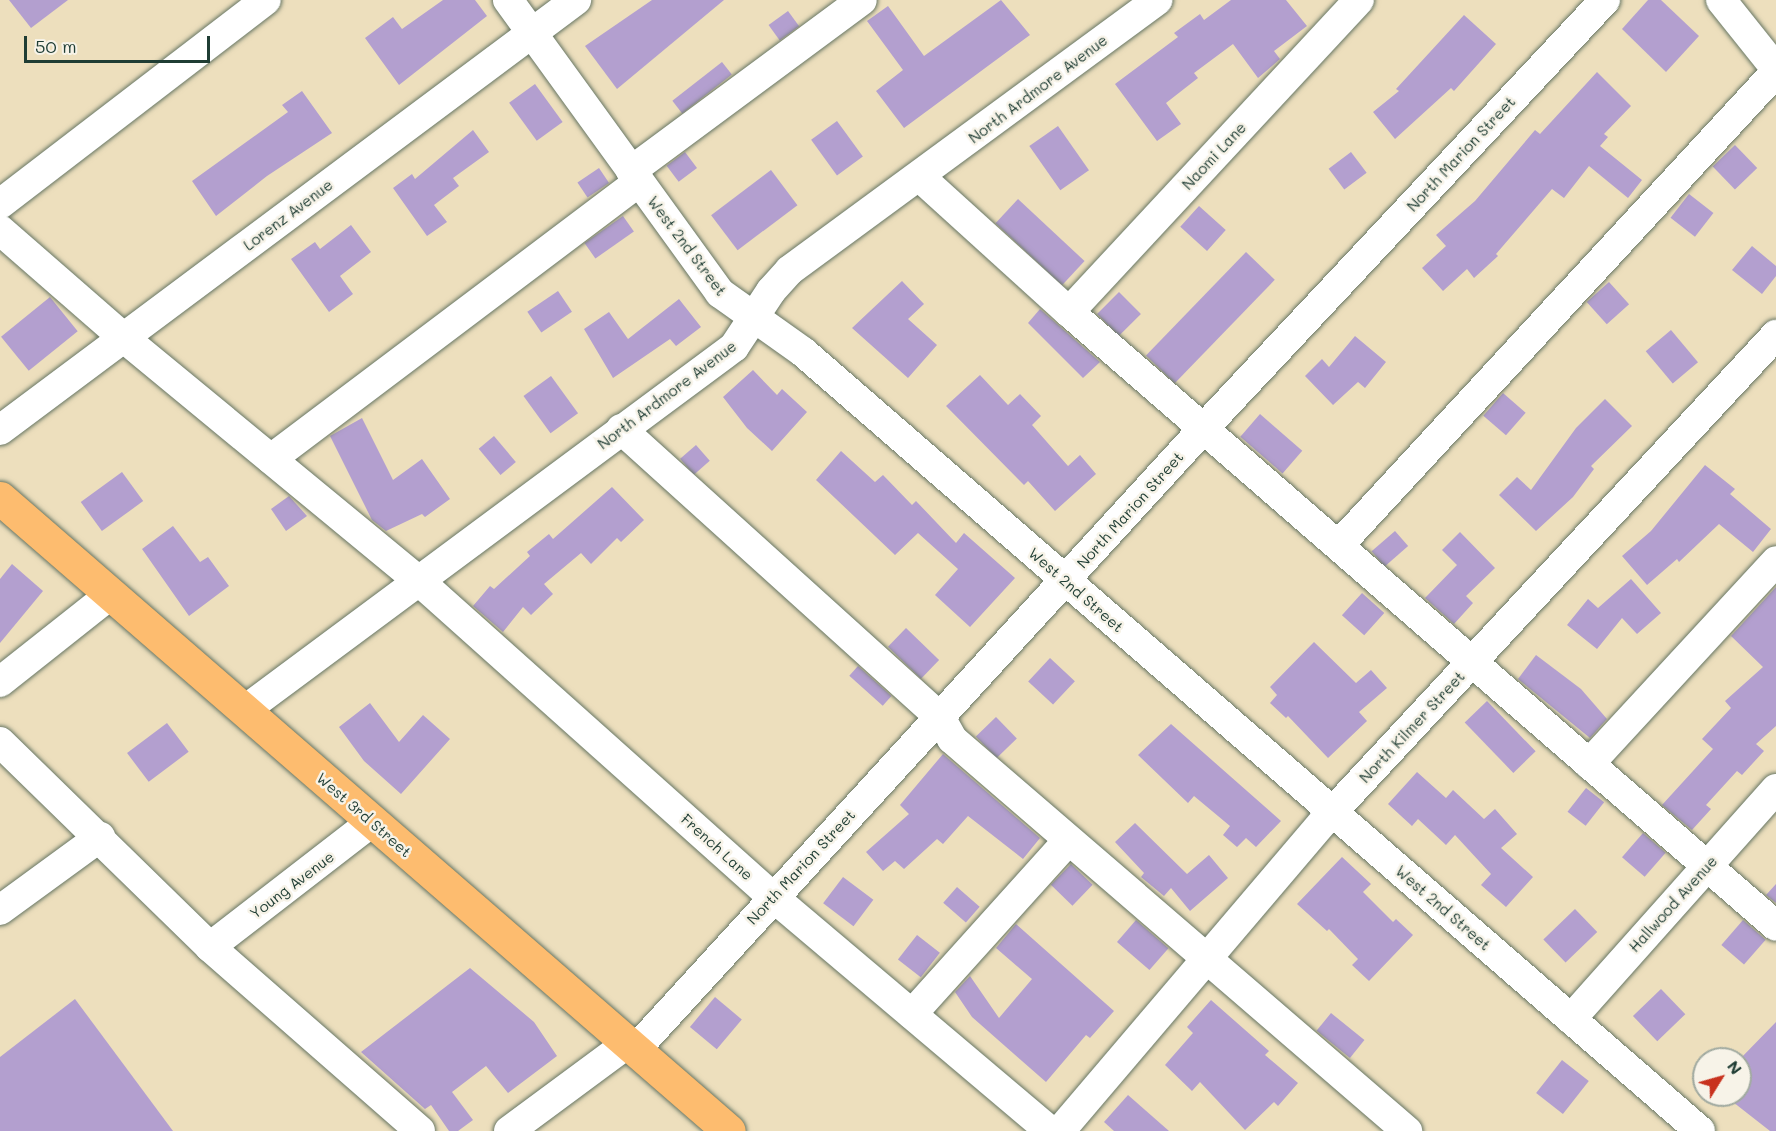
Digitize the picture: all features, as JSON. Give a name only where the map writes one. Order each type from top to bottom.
[{"type":"main road","name":"West 3rd Street","points":[[0,498],[729,1131]]},
{"type":"street","points":[[0,204],[266,0]]},
{"type":"street","name":"West 2nd Street","points":[[508,0],[720,293],[803,352],[1571,1019],[1682,1125]]},
{"type":"street","name":"Lorenz Avenue","points":[[0,430],[576,0]]},
{"type":"street","points":[[272,459],[862,0]]},
{"type":"street","name":"North Ardmore Avenue","points":[[245,710],[734,347],[771,291],[790,270],[920,177],[1158,0]]},
{"type":"street","name":"Naomi Lane","points":[[1069,312],[1359,0]]},
{"type":"street","name":"North Marion Street","points":[[509,1131],[632,1047],[940,717],[1203,429],[1605,0]]},
{"type":"street","points":[[1339,545],[1776,70],[1721,0]]},
{"type":"street","points":[[920,177],[1069,312],[1339,545],[1705,868],[1776,926]]},
{"type":"street","name":"French Lane","points":[[0,230],[124,338],[418,580],[773,897],[1050,1131]]},
{"type":"street","name":"North Kilmer Street","points":[[1060,1131],[1333,812],[1776,335]]},
{"type":"street","points":[[621,429],[940,717],[952,739],[1407,1131]]},
{"type":"street","points":[[1589,764],[1776,561]]},
{"type":"street","points":[[0,682],[111,594]]},
{"type":"street","points":[[0,742],[210,946],[420,1131]]},
{"type":"street","name":"Hallwood Avenue","points":[[1571,1019],[1776,789]]},
{"type":"street","name":"Young Avenue","points":[[210,946],[372,822]]},
{"type":"street","points":[[0,910],[100,837]]},
{"type":"street","points":[[912,1014],[1068,841]]},
{"type":"building","points":[[9,0],[68,0],[31,28]]},
{"type":"building","points":[[443,0],[475,0],[487,16],[399,85],[365,38],[393,17],[402,29]]},
{"type":"building","points":[[652,0],[724,0],[617,89],[585,46]]},
{"type":"building","points":[[1001,0],[1030,35],[904,128],[876,91],[903,70],[867,21],[888,6],[924,56]]},
{"type":"building","points":[[1231,0],[1286,0],[1307,26],[1274,51],[1280,59],[1258,78],[1233,44],[1194,73],[1198,78],[1166,103],[1181,124],[1157,141],[1115,84],[1178,37],[1174,33],[1200,14],[1204,20]]},
{"type":"building","points":[[1648,0],[1661,0],[1699,36],[1666,72],[1622,29]]},
{"type":"building","points":[[788,11],[799,26],[780,40],[769,25]]},
{"type":"building","points":[[1464,15],[1496,44],[1454,91],[1451,88],[1395,139],[1373,112],[1399,91],[1396,89]]},
{"type":"building","points":[[722,62],[732,75],[682,113],[672,101]]},
{"type":"building","points":[[1597,72],[1631,106],[1604,134],[1608,137],[1600,146],[1642,180],[1628,198],[1589,166],[1564,198],[1552,189],[1496,254],[1498,256],[1474,278],[1467,269],[1443,291],[1422,268],[1446,246],[1436,235],[1475,201],[1535,130],[1540,134]]},
{"type":"building","points":[[535,84],[563,122],[537,141],[509,103]]},
{"type":"building","points":[[302,91],[332,133],[267,176],[216,216],[192,181],[288,112],[282,105]]},
{"type":"building","points":[[837,121],[863,157],[837,175],[811,140]]},
{"type":"building","points":[[1058,126],[1089,170],[1060,190],[1029,146]]},
{"type":"building","points":[[473,130],[489,152],[453,178],[459,186],[434,205],[447,222],[427,236],[393,188],[412,174],[415,179]]},
{"type":"building","points":[[1735,145],[1757,168],[1735,190],[1713,167]]},
{"type":"building","points":[[685,152],[697,168],[679,182],[667,166]]},
{"type":"building","points":[[1351,152],[1367,173],[1344,190],[1329,169]]},
{"type":"building","points":[[599,168],[609,183],[588,197],[577,183]]},
{"type":"building","points":[[771,170],[797,205],[738,250],[711,215]]},
{"type":"building","points":[[1689,194],[1713,213],[1695,237],[1671,218]]},
{"type":"building","points":[[1018,199],[1085,261],[1062,285],[995,223]]},
{"type":"building","points":[[1199,206],[1226,230],[1207,251],[1180,227]]},
{"type":"building","points":[[623,216],[634,232],[595,259],[584,243]]},
{"type":"building","points":[[351,225],[371,252],[340,276],[353,294],[329,312],[291,259],[315,242],[320,249]]},
{"type":"building","points":[[1752,246],[1776,266],[1776,276],[1762,294],[1732,270]]},
{"type":"building","points":[[1246,252],[1275,280],[1175,383],[1146,356]]},
{"type":"building","points":[[902,281],[924,304],[908,319],[937,345],[908,378],[852,328]]},
{"type":"building","points":[[1609,282],[1629,304],[1607,324],[1587,302]]},
{"type":"building","points":[[558,291],[572,312],[541,332],[527,312]]},
{"type":"building","points":[[1119,292],[1141,314],[1119,336],[1097,314]]},
{"type":"building","points":[[50,297],[78,331],[29,371],[1,337]]},
{"type":"building","points":[[679,299],[701,327],[676,346],[670,339],[613,378],[584,329],[609,312],[628,339]]},
{"type":"building","points":[[1040,309],[1100,362],[1083,378],[1028,323]]},
{"type":"building","points":[[1671,330],[1698,362],[1673,383],[1646,351]]},
{"type":"building","points":[[1355,336],[1386,362],[1365,388],[1358,382],[1333,405],[1305,376],[1322,359],[1329,367]]},
{"type":"building","points":[[753,370],[777,395],[782,389],[807,412],[772,451],[747,428],[723,397]]},
{"type":"building","points":[[980,375],[1008,405],[1020,394],[1041,416],[1032,425],[1068,466],[1080,455],[1096,474],[1055,511],[1028,481],[1024,485],[946,406]]},
{"type":"building","points":[[551,376],[578,413],[551,433],[523,396]]},
{"type":"building","points":[[1503,393],[1526,413],[1506,435],[1483,416]]},
{"type":"building","points":[[1605,399],[1632,426],[1591,466],[1594,469],[1573,497],[1536,531],[1499,495],[1517,477],[1531,490],[1576,428]]},
{"type":"building","points":[[1260,414],[1302,451],[1283,473],[1240,437]]},
{"type":"building","points":[[362,418],[393,480],[422,459],[450,499],[425,517],[422,514],[386,531],[372,520],[330,436]]},
{"type":"building","points":[[494,436],[516,462],[501,475],[479,449]]},
{"type":"building","points":[[696,445],[710,461],[694,475],[680,459]]},
{"type":"building","points":[[841,451],[875,482],[883,475],[912,505],[916,501],[956,543],[964,533],[1015,578],[970,627],[935,595],[958,569],[918,533],[895,555],[816,480]]},
{"type":"building","points":[[1705,465],[1735,489],[1730,494],[1771,529],[1753,552],[1719,524],[1679,562],[1677,559],[1647,585],[1622,556],[1651,531]]},
{"type":"building","points":[[122,472],[143,501],[102,531],[81,502]]},
{"type":"building","points":[[612,487],[644,520],[621,542],[617,538],[591,564],[581,553],[544,584],[553,594],[531,615],[523,607],[503,632],[473,606],[490,586],[494,589],[530,556],[527,552],[549,534],[553,539]]},
{"type":"building","points":[[289,496],[307,516],[286,531],[271,509]]},
{"type":"building","points":[[173,526],[200,562],[208,557],[229,586],[189,616],[142,549]]},
{"type":"building","points":[[1395,531],[1408,546],[1385,566],[1372,551]]},
{"type":"building","points":[[1460,532],[1495,568],[1466,596],[1473,603],[1454,624],[1425,598],[1457,565],[1442,550]]},
{"type":"building","points":[[12,564],[43,591],[0,643],[0,579]]},
{"type":"building","points":[[1631,579],[1661,613],[1637,634],[1622,618],[1597,649],[1567,625],[1588,599],[1598,608]]},
{"type":"building","points":[[1776,587],[1776,726],[1756,744],[1764,751],[1742,775],[1737,771],[1706,805],[1711,809],[1692,830],[1662,805],[1713,749],[1702,739],[1731,708],[1725,701],[1763,667],[1731,636]]},
{"type":"building","points":[[1362,593],[1384,613],[1364,635],[1342,615]]},
{"type":"building","points":[[906,628],[939,660],[921,679],[888,647]]},
{"type":"building","points":[[1314,642],[1356,683],[1371,670],[1387,688],[1359,712],[1367,721],[1328,758],[1288,716],[1286,718],[1270,703],[1277,695],[1270,687]]},
{"type":"building","points":[[1536,655],[1581,689],[1607,719],[1590,738],[1518,679]]},
{"type":"building","points":[[1050,658],[1075,681],[1053,705],[1028,681]]},
{"type":"building","points":[[858,666],[891,696],[883,706],[849,676]]},
{"type":"building","points":[[1487,701],[1536,751],[1513,773],[1465,723]]},
{"type":"building","points":[[370,703],[399,742],[423,715],[450,739],[401,794],[364,761],[339,727]]},
{"type":"building","points":[[996,717],[1017,739],[997,758],[976,736]]},
{"type":"building","points":[[167,723],[189,752],[149,782],[127,753]]},
{"type":"building","points":[[1171,724],[1281,821],[1256,847],[1246,838],[1237,847],[1223,835],[1230,826],[1194,796],[1188,803],[1138,755]]},
{"type":"building","points":[[943,754],[1040,838],[1023,859],[968,816],[943,844],[937,839],[904,869],[895,861],[883,871],[866,852],[909,814],[900,805]]},
{"type":"building","points":[[1417,772],[1446,798],[1453,790],[1484,819],[1495,809],[1517,834],[1501,848],[1533,877],[1506,907],[1481,885],[1491,874],[1455,835],[1446,845],[1418,819],[1412,826],[1388,804]]},
{"type":"building","points":[[1586,788],[1604,802],[1586,826],[1568,812]]},
{"type":"building","points":[[1135,823],[1187,874],[1209,855],[1228,878],[1190,911],[1171,888],[1164,896],[1141,877],[1144,873],[1115,842]]},
{"type":"building","points":[[1643,833],[1666,853],[1645,877],[1622,857]]},
{"type":"building","points":[[1342,857],[1371,884],[1363,892],[1393,922],[1396,919],[1413,935],[1369,981],[1352,965],[1358,959],[1329,929],[1327,931],[1297,904]]},
{"type":"building","points":[[1071,864],[1093,885],[1072,906],[1051,885]]},
{"type":"building","points":[[843,877],[873,900],[853,926],[823,903]]},
{"type":"building","points":[[1776,884],[1776,903],[1766,895]]},
{"type":"building","points":[[957,887],[980,907],[966,923],[943,903]]},
{"type":"building","points":[[1575,909],[1597,932],[1566,963],[1543,940]]},
{"type":"building","points":[[1136,920],[1168,948],[1149,970],[1117,942]]},
{"type":"building","points":[[1743,920],[1766,940],[1744,965],[1721,945]]},
{"type":"building","points":[[1016,924],[1114,1011],[1090,1038],[1086,1035],[1046,1082],[972,1017],[955,992],[970,976],[999,1018],[1032,979],[996,948]]},
{"type":"building","points":[[917,935],[940,953],[921,977],[898,959]]},
{"type":"building","points":[[470,968],[534,1022],[557,1056],[508,1093],[486,1066],[452,1092],[473,1120],[458,1131],[449,1131],[431,1105],[425,1109],[361,1052]]},
{"type":"building","points":[[1661,989],[1685,1014],[1657,1041],[1633,1016]]},
{"type":"building","points":[[715,997],[742,1019],[717,1049],[690,1027]]},
{"type":"building","points":[[75,999],[173,1131],[0,1131],[0,1057]]},
{"type":"building","points":[[1211,1000],[1269,1051],[1265,1055],[1298,1083],[1278,1106],[1274,1102],[1245,1130],[1200,1082],[1192,1091],[1165,1065],[1193,1033],[1187,1027]]},
{"type":"building","points":[[1331,1013],[1364,1040],[1350,1058],[1317,1031]]},
{"type":"building","points":[[1776,1022],[1776,1131],[1770,1131],[1739,1107],[1752,1107],[1752,1047]]},
{"type":"building","points":[[1562,1060],[1589,1081],[1563,1114],[1536,1093]]},
{"type":"building","points":[[1128,1095],[1169,1131],[1114,1131],[1104,1122]]}]
